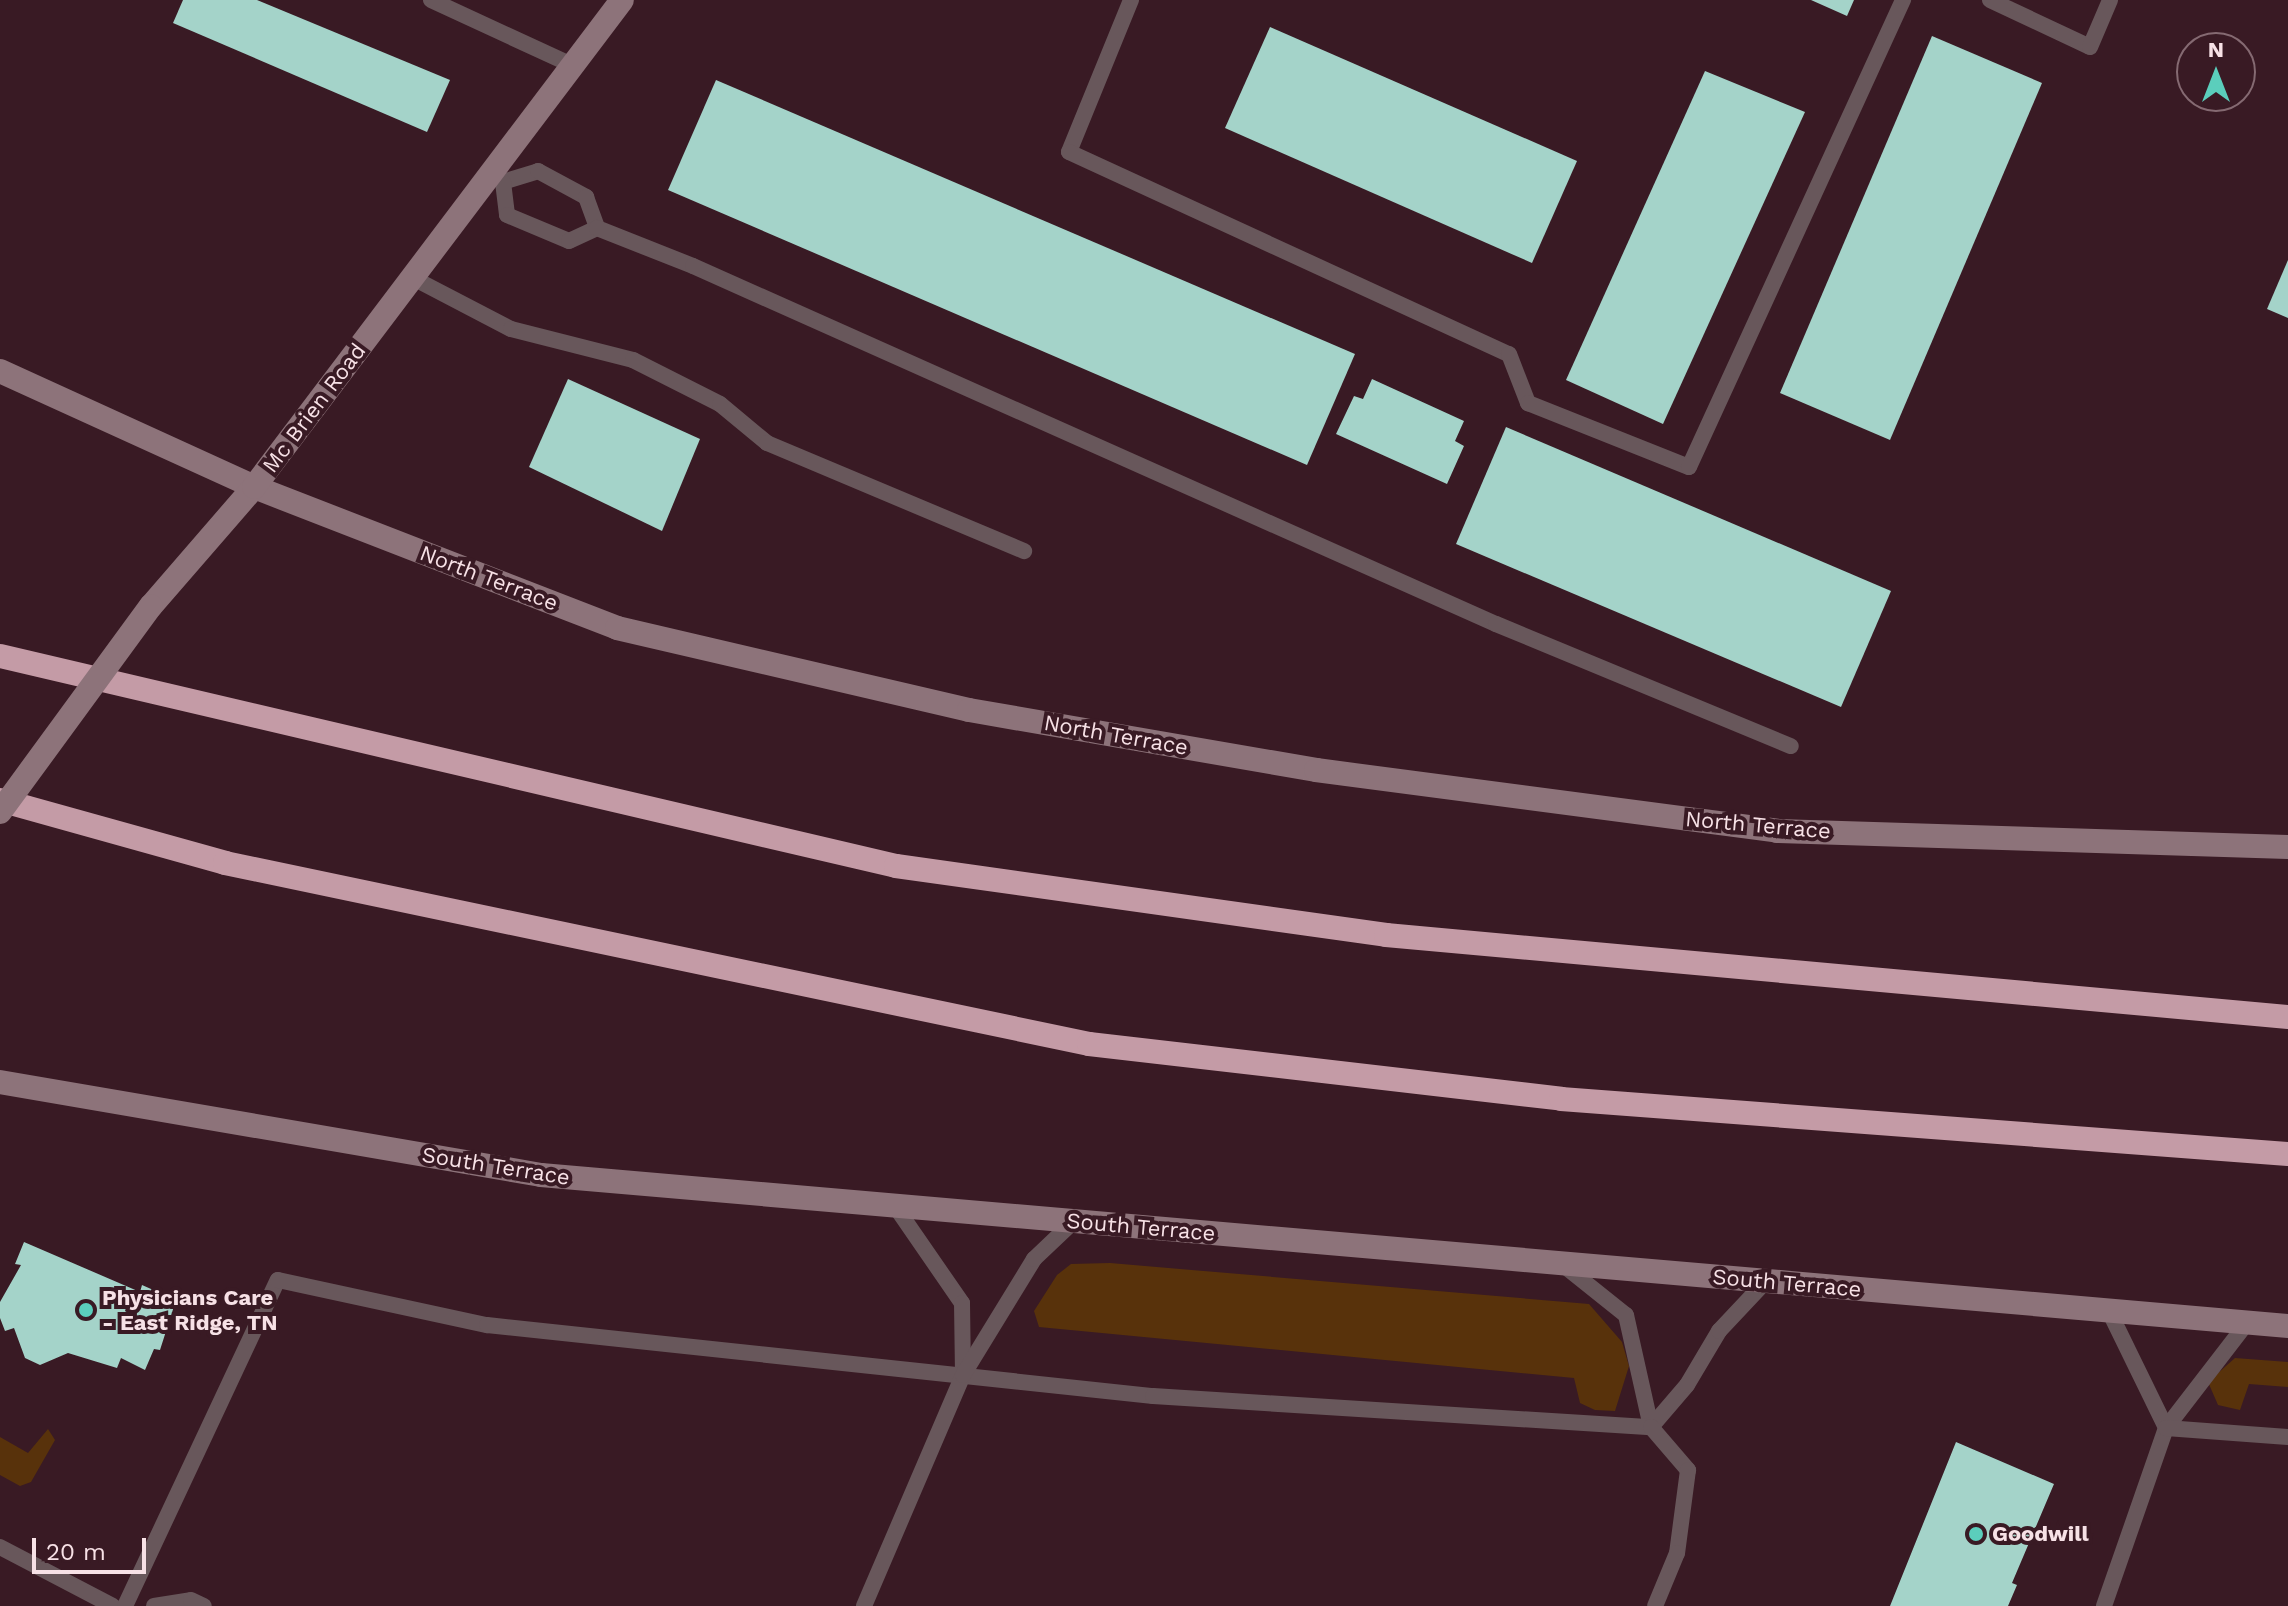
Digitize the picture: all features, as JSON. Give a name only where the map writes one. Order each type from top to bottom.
[{"type":"highway","points":[[0,656],[896,866],[1386,935],[2288,1017]]},
{"type":"highway","points":[[0,800],[225,863],[1089,1044],[1561,1099],[2288,1154]]},
{"type":"street","name":"Mc Brien Road","points":[[0,812],[151,606],[254,487],[413,278],[497,178],[622,0]]},
{"type":"street","name":"North Terrace","points":[[0,371],[254,487],[617,628],[969,710],[1316,770],[1777,831],[2288,847]]},
{"type":"street","name":"South Terrace","points":[[0,1082],[541,1175],[2288,1326]]},
{"type":"lane","points":[[431,0],[574,66]]},
{"type":"lane","points":[[1131,0],[1069,152],[1509,354],[1528,403],[1689,467],[1903,0]]},
{"type":"lane","points":[[1990,0],[2090,47],[2110,0]]},
{"type":"lane","points":[[597,228],[569,241],[507,215],[497,178],[538,171],[586,197],[597,228],[1496,624],[1791,746]]},
{"type":"lane","points":[[413,278],[511,329],[633,360],[720,404],[767,443],[1024,551]]},
{"type":"lane","points":[[895,1206],[962,1303],[963,1375]]},
{"type":"lane","points":[[864,1606],[963,1375],[1034,1259],[1074,1221]]},
{"type":"lane","points":[[1561,1263],[1626,1315],[1651,1427],[1688,1470],[1677,1553],[1655,1606]]},
{"type":"lane","points":[[125,1606],[278,1280],[487,1325],[1176,1398],[1651,1427]]},
{"type":"lane","points":[[1651,1427],[1687,1385],[1719,1331],[1766,1281]]},
{"type":"lane","points":[[2109,1311],[2166,1428]]},
{"type":"lane","points":[[2104,1606],[2166,1428],[2247,1323]]},
{"type":"lane","points":[[2166,1428],[2288,1437]]},
{"type":"lane","points":[[0,1547],[113,1606]]},
{"type":"lane","points":[[154,1606],[194,1604]]},
{"type":"shaded area","points":[[1110,1263],[1589,1304],[1622,1342],[1629,1366],[1615,1411],[1595,1410],[1580,1403],[1574,1378],[1039,1327],[1034,1311],[1057,1275],[1071,1264]]},
{"type":"shaded area","points":[[2235,1358],[2288,1362],[2288,1387],[2249,1384],[2240,1410],[2218,1405],[2208,1382]]},
{"type":"shaded area","points":[[48,1429],[55,1440],[31,1482],[20,1486],[0,1475],[0,1437],[28,1453]]},
{"type":"building","points":[[183,0],[257,0],[450,80],[427,132],[173,23]]},
{"type":"building","points":[[1811,0],[1854,0],[1847,16]]},
{"type":"building","points":[[1270,27],[1577,161],[1532,263],[1225,128]]},
{"type":"building","points":[[1932,36],[2042,83],[1890,440],[1780,393]]},
{"type":"building","points":[[1705,71],[1805,112],[1663,424],[1566,380]]},
{"type":"building","points":[[716,80],[1355,354],[1307,465],[668,190]]},
{"type":"building","points":[[2288,260],[2288,318],[2267,309]]},
{"type":"building","points":[[568,379],[700,439],[662,531],[529,467]]},
{"type":"building","points":[[1372,379],[1464,421],[1455,441],[1464,446],[1447,484],[1336,434],[1354,396],[1363,399]]},
{"type":"building","points":[[1506,427],[1891,591],[1841,707],[1456,544]]},
{"type":"building","name":"Physicians Care - East Ridge, TN","points":[[24,1242],[140,1292],[142,1285],[176,1300],[160,1350],[154,1349],[145,1370],[121,1358],[117,1368],[68,1353],[40,1365],[25,1358],[14,1328],[5,1331],[0,1318],[0,1302],[21,1265],[15,1264]]},
{"type":"building","name":"Goodwill","points":[[1956,1442],[2054,1484],[2012,1583],[2017,1585],[2008,1606],[1890,1606]]},
{"type":"place","name":"Physicians Care - East Ridge, TN","points":[[86,1310]]},
{"type":"place","name":"Goodwill","points":[[1976,1534]]}]
